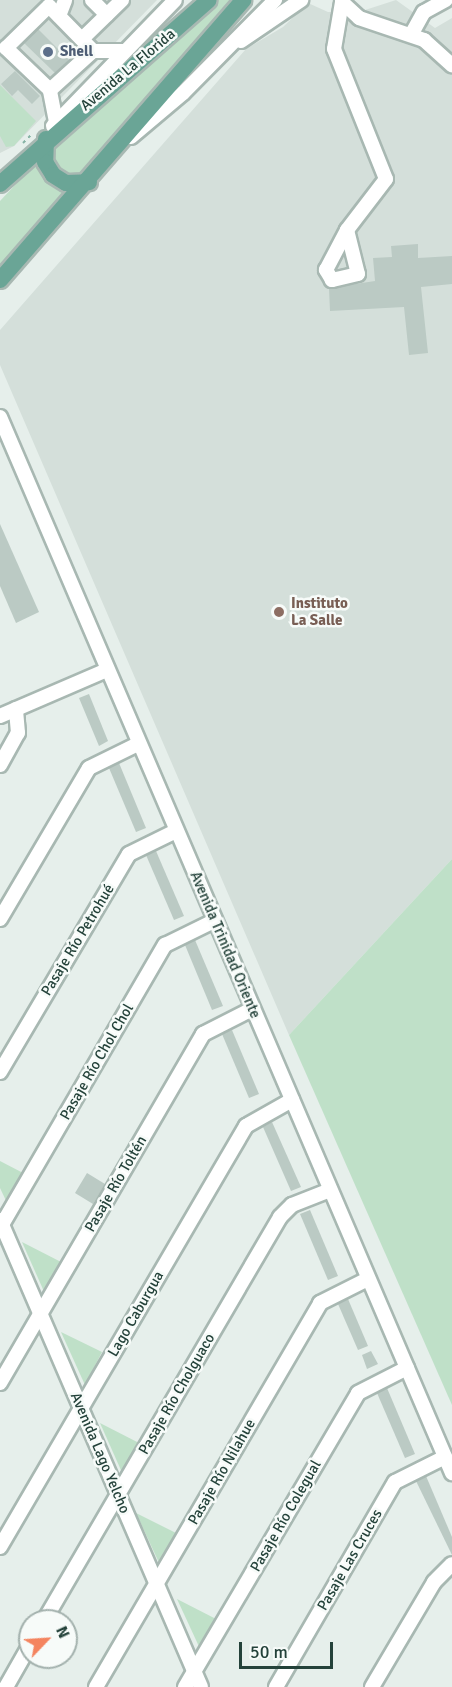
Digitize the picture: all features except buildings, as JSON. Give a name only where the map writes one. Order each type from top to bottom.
[{"type":"main road","name":"Avenida La Florida","points":[[0,184],[46,139],[209,0]]},
{"type":"main road","points":[[0,280],[89,182],[243,0]]},
{"type":"main road","points":[[46,139],[45,162],[53,175],[66,183],[89,182]]},
{"type":"street","points":[[59,16],[65,0]]},
{"type":"street","points":[[92,0],[107,15]]},
{"type":"street","points":[[82,39],[122,0]]},
{"type":"street","name":"Avenida La Florida","points":[[46,139],[56,122],[175,0]]},
{"type":"street","points":[[119,146],[227,50],[274,0]]},
{"type":"street","points":[[227,50],[301,0]]},
{"type":"street","points":[[411,35],[424,12],[446,0]]},
{"type":"street","points":[[339,1],[359,18],[411,35],[440,50],[452,66]]},
{"type":"street","points":[[339,1],[334,49],[386,179],[347,230]]},
{"type":"street","points":[[56,122],[50,90],[3,46],[49,6],[93,51]]},
{"type":"street","points":[[50,90],[93,51],[123,51]]},
{"type":"street","name":"Avenida Trinidad Oriente","points":[[0,417],[138,744],[452,1473]]},
{"type":"street","points":[[0,716],[107,670]]},
{"type":"street","points":[[0,765],[18,733],[16,709]]},
{"type":"street","points":[[0,919],[89,768],[138,744]]},
{"type":"street","name":"Pasaje Río Petrohué","points":[[0,1072],[129,854],[176,831]]},
{"type":"street","name":"Pasaje Río Chol Chol","points":[[1,1224],[165,945],[214,921]]},
{"type":"street","name":"Pasaje Río Toltén","points":[[0,1383],[203,1034],[252,1009]]},
{"type":"street","name":"Lago Caburgua","points":[[0,1547],[246,1126],[292,1100]]},
{"type":"street","name":"Pasaje Río Cholguaco","points":[[51,1609],[283,1213],[330,1190]]},
{"type":"street","name":"Avenida Lago Yelcho","points":[[1,1224],[201,1687]]},
{"type":"street","name":"Pasaje Río Nilahue","points":[[96,1687],[320,1304],[368,1279]]},
{"type":"street","name":"Pasaje Río Colegual","points":[[185,1687],[358,1393],[407,1368]]},
{"type":"street","name":"Pasaje Las Cruces","points":[[276,1687],[395,1482],[445,1457]]},
{"type":"street","points":[[372,1687],[434,1582],[452,1564]]},
{"type":"street","points":[[6,1687],[18,1666]]},
{"type":"shaded area","points":[[0,0],[157,0],[14,146],[0,153]]},
{"type":"shaded area","name":"Instituto La Salle","points":[[396,0],[435,28],[452,18],[452,859],[289,1035],[0,365],[0,330],[246,49],[283,27],[308,3],[328,12],[362,11]]},
{"type":"green space","points":[[217,0],[234,0],[0,266],[0,201],[50,148]]},
{"type":"green space","points":[[0,85],[36,121],[14,146],[6,147],[0,136]]},
{"type":"green space","points":[[452,859],[452,1405],[289,1035]]},
{"type":"green space","points":[[0,1161],[25,1174],[9,1207],[0,1188]]},
{"type":"green space","points":[[22,1242],[63,1263],[46,1296]]},
{"type":"green space","points":[[61,1332],[102,1352],[85,1385]]},
{"type":"green space","points":[[100,1423],[141,1444],[124,1477]]},
{"type":"green space","points":[[136,1513],[178,1534],[161,1567]]},
{"type":"green space","points":[[177,1599],[218,1620],[202,1653]]},
{"type":"place","name":"Shell","points":[[48,52]]},
{"type":"place","name":"Instituto La Salle","points":[[279,612]]}]
